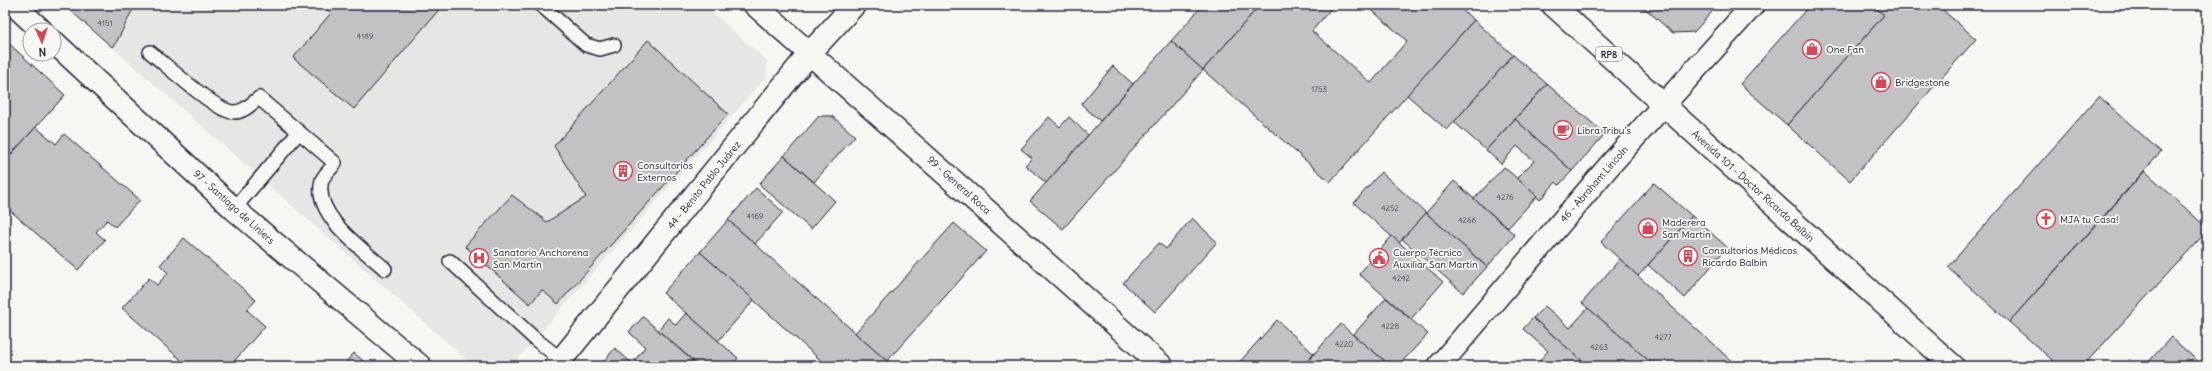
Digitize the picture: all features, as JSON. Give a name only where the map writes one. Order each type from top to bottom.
[{"type":"street","points":[[14,5],[32,22]]},
{"type":"street","name":"99 - General Roca","points":[[755,5],[1162,366]]},
{"type":"street","name":"44 - Benito Pablo Juárez","points":[[559,363],[810,53],[854,5]]},
{"type":"street","name":"Avenida 101 - Doctor Ricardo Balbín","points":[[1553,5],[1953,366]]},
{"type":"street","name":"46 - Abraham Lincoln","points":[[1438,366],[1664,105],[1753,5]]},
{"type":"street","name":"97 - Santiago de Liniers","points":[[62,49],[234,209],[420,366]]},
{"type":"lane","points":[[541,5],[586,45],[600,49],[614,45]]},
{"type":"lane","points":[[150,52],[218,107],[233,112],[247,109],[259,98],[335,163],[322,180],[322,202],[333,222],[385,270]]},
{"type":"lane","points":[[234,209],[299,132]]},
{"type":"lane","points":[[450,261],[559,363]]},
{"type":"shaded area","name":"Sanatorio Anchorena San Martín","points":[[135,5],[704,5],[767,61],[767,76],[511,366],[474,366],[112,47],[117,41]]},
{"type":"building","points":[[64,5],[135,5],[117,41],[112,47]]},
{"type":"building","points":[[321,5],[443,5],[354,109],[293,58],[331,13]]},
{"type":"building","points":[[1203,5],[1260,5],[1203,70],[1171,41]]},
{"type":"building","points":[[1260,5],[1334,5],[1312,31],[1371,83],[1407,41],[1366,5],[1456,5],[1474,20],[1330,182],[1203,70]]},
{"type":"building","points":[[1641,5],[1718,5],[1694,32],[1673,33]]},
{"type":"building","name":"One Fan","points":[[1810,5],[1873,5],[1884,15],[1787,125],[1740,84]]},
{"type":"building","name":"Bridgestone","points":[[1873,5],[1937,5],[1976,39],[1850,181],[1787,125],[1884,15]]},
{"type":"building","points":[[1474,20],[1513,55],[1447,130],[1407,95]]},
{"type":"building","points":[[5,40],[22,56],[22,62],[29,62],[65,95],[5,161]]},
{"type":"building","name":"Consultorios Externos","points":[[648,40],[728,114],[558,304],[542,290],[530,304],[465,246],[512,195],[547,222],[586,197],[554,146]]},
{"type":"building","points":[[1171,41],[1203,70],[1063,229],[1030,201]]},
{"type":"building","points":[[1513,55],[1547,84],[1486,150],[1454,122]]},
{"type":"building","points":[[1113,66],[1133,84],[1100,121],[1081,104]]},
{"type":"building","name":"Libra Tribu's","points":[[1547,84],[1605,134],[1572,171],[1515,119]]},
{"type":"building","name":"MJA tu Casa!","points":[[2099,96],[2161,152],[2009,322],[1948,267]]},
{"type":"building","points":[[819,116],[832,116],[855,136],[814,182],[784,156]]},
{"type":"building","points":[[1049,117],[1060,127],[1069,117],[1088,135],[1046,183],[1025,165],[1032,158],[1021,149]]},
{"type":"building","points":[[1515,119],[1572,171],[1559,185],[1556,182],[1540,200],[1517,178],[1534,161],[1517,146],[1501,164],[1486,150]]},
{"type":"building","points":[[36,127],[56,144],[64,134],[140,200],[115,227],[107,220],[96,232],[105,240],[78,270],[5,206],[5,161]]},
{"type":"building","points":[[784,156],[835,201],[811,229],[759,184]]},
{"type":"building","points":[[1504,167],[1537,196],[1508,228],[1474,199]]},
{"type":"building","points":[[2145,171],[2207,228],[2207,231],[2083,366],[2059,366],[2009,322]]},
{"type":"building","points":[[1381,172],[1426,213],[1399,243],[1354,203]]},
{"type":"building","points":[[1454,181],[1515,235],[1487,267],[1426,213]]},
{"type":"building","points":[[1654,183],[1692,216],[1638,276],[1601,242]]},
{"type":"building","points":[[756,188],[783,212],[755,244],[728,220]]},
{"type":"building","points":[[1426,213],[1487,267],[1463,293],[1402,239]]},
{"type":"building","name":"Consultorios Médicos Ricardo Balbin","points":[[1692,216],[1727,247],[1685,298],[1648,265]]},
{"type":"building","points":[[1192,218],[1217,242],[1155,312],[1123,283],[1159,243],[1166,249]]},
{"type":"building","points":[[728,220],[887,361],[883,366],[827,366],[700,252]]},
{"type":"building","points":[[954,223],[986,251],[887,361],[855,333]]},
{"type":"building","points":[[1392,236],[1443,282],[1411,319],[1359,274]]},
{"type":"building","points":[[184,238],[256,300],[247,310],[265,326],[230,366],[188,366],[122,308],[149,278],[157,285],[168,273],[160,265]]},
{"type":"building","points":[[700,252],[754,300],[718,341],[663,293]]},
{"type":"building","points":[[1620,259],[1737,366],[1655,366],[1582,303]]},
{"type":"building","points":[[1386,298],[1428,334],[1398,366],[1391,366],[1353,335]]},
{"type":"building","points":[[1545,306],[1570,328],[1588,308],[1655,366],[1588,366],[1533,318]]},
{"type":"building","points":[[686,313],[738,358],[731,366],[699,366],[658,330],[668,318],[676,325]]},
{"type":"building","points":[[643,317],[695,363],[693,366],[642,366],[635,360],[645,347],[629,332]]},
{"type":"building","points":[[1533,318],[1588,366],[1535,366],[1548,351],[1523,329]]},
{"type":"building","points":[[1277,320],[1314,354],[1303,366],[1236,366]]},
{"type":"building","points":[[1341,324],[1353,335],[1391,366],[1303,366]]},
{"type":"building","points":[[2171,337],[2203,366],[2145,366]]},
{"type":"building","points":[[615,348],[635,366],[600,366]]},
{"type":"building","points":[[354,353],[369,366],[342,366]]},
{"type":"place","name":"One Fan","points":[[1812,49]]},
{"type":"place","name":"Bridgestone","points":[[1881,82]]},
{"type":"place","name":"Libra Tribu's","points":[[1563,130]]},
{"type":"place","name":"Consultorios Externos","points":[[623,171]]},
{"type":"place","name":"MJA tu Casa!","points":[[2046,219]]},
{"type":"place","name":"Maderera San Martín","points":[[1648,228]]},
{"type":"place","name":"Consultorios Médicos Ricardo Balbin","points":[[1688,256]]},
{"type":"place","name":"Sanatorio Anchorena San Martín","points":[[479,258]]},
{"type":"place","name":"Cuerpo Técnico Auxiliar San Martín","points":[[1379,258]]}]
